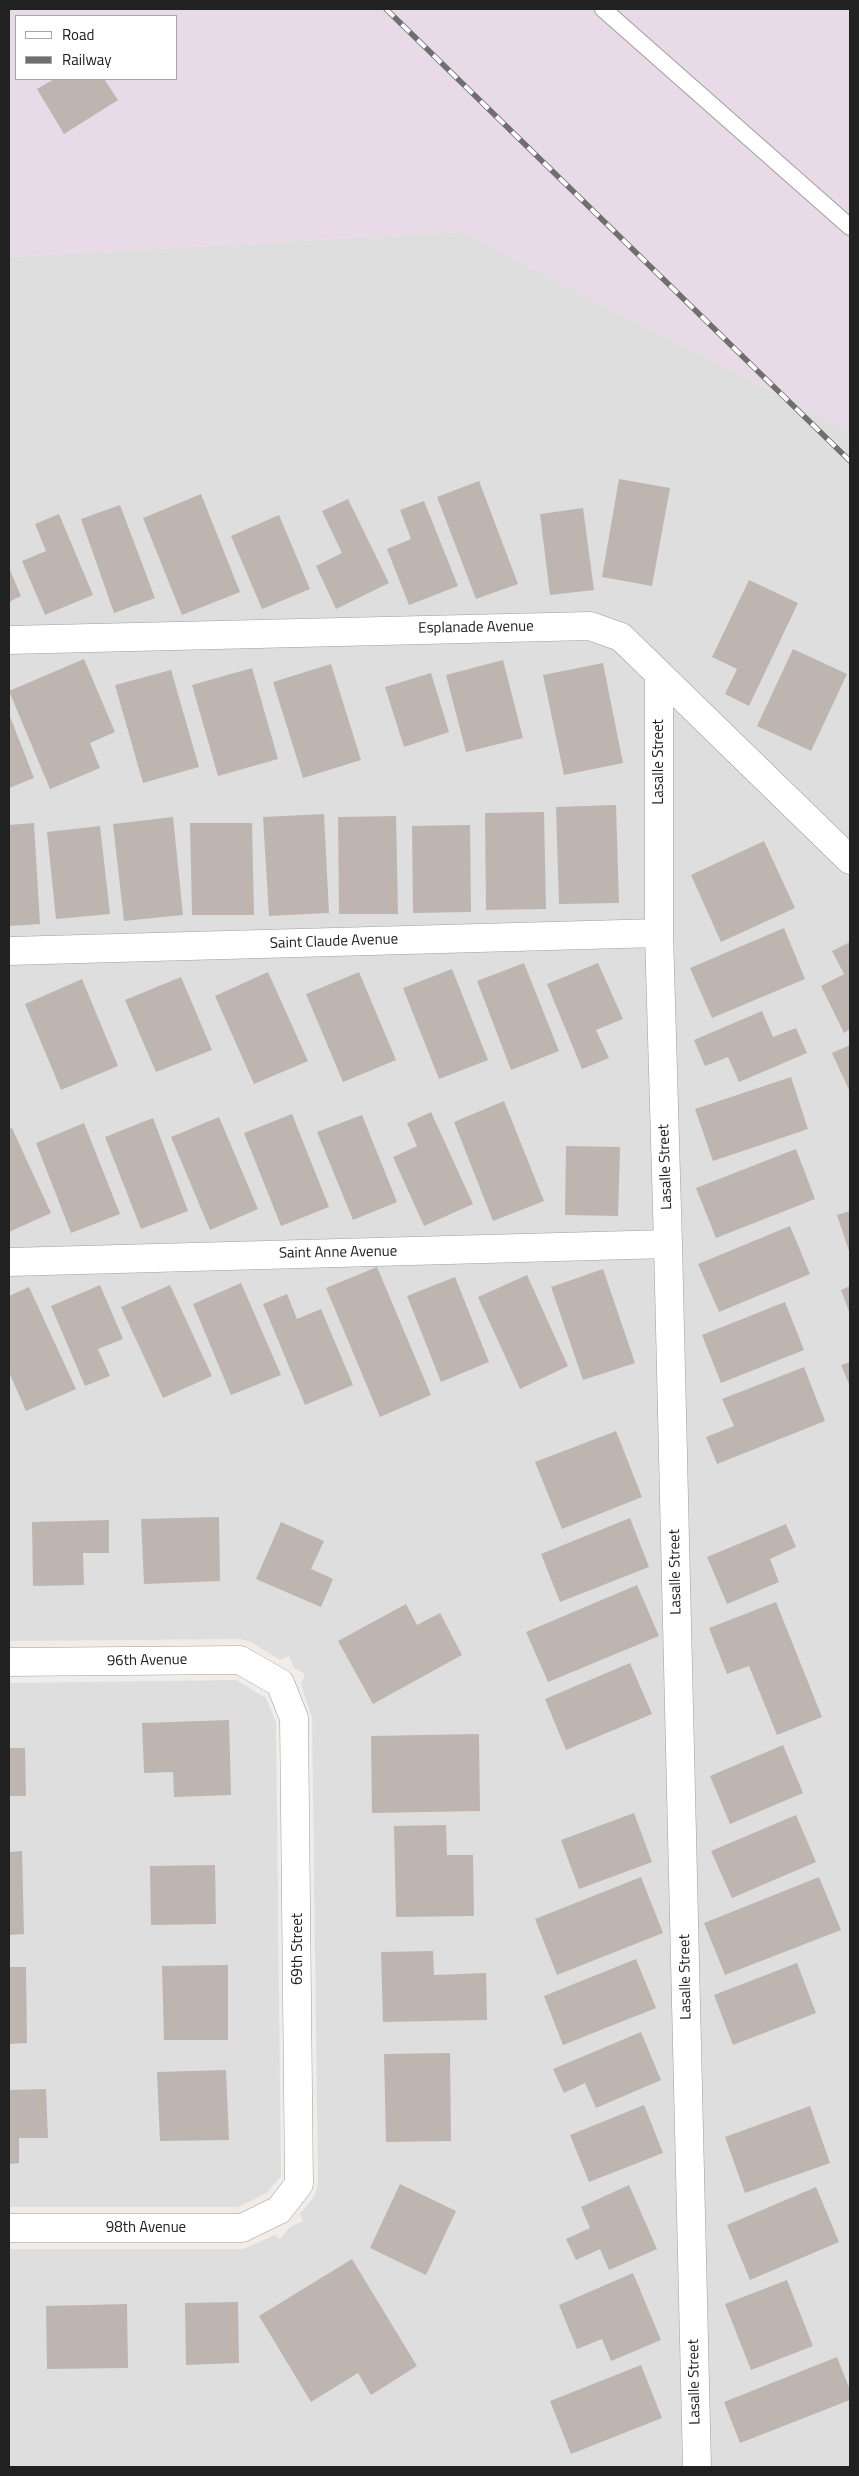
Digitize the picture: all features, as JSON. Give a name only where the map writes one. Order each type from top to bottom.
[{"type":"street","name":"Esplanade Avenue","points":[[9,640],[590,626],[621,637],[659,677],[850,860]]},
{"type":"street","name":"Lasalle Street","points":[[659,677],[658,933],[668,1244],[697,2467]]},
{"type":"street","name":"Saint Claude Avenue","points":[[9,951],[658,933]]},
{"type":"street","name":"Saint Anne Avenue","points":[[9,1262],[668,1244]]},
{"type":"street","name":"96th Avenue","points":[[9,1662],[240,1660],[280,1683]]},
{"type":"street","name":"69th Street","points":[[279,2210],[299,2184],[294,1718],[280,1683]]},
{"type":"street","name":"98th Avenue","points":[[9,2228],[242,2228],[279,2210]]},
{"type":"lane","points":[[603,9],[850,227]]},
{"type":"shaded area","points":[[9,9],[850,9],[850,432],[462,232],[9,257]]},
{"type":"shaded area","points":[[462,232],[850,432],[850,2467],[9,2467],[9,2249],[243,2249],[275,2235],[280,2239],[290,2227],[303,2221],[300,2214],[313,2198],[318,2185],[312,1718],[301,1684],[305,1674],[294,1668],[289,1656],[280,1660],[249,1641],[240,1639],[9,1641],[9,257]]},
{"type":"shaded area","points":[[236,1680],[266,1698],[276,1722],[281,2176],[267,2193],[238,2207],[9,2207],[9,1683]]},
{"type":"building","points":[[52,80],[105,80],[118,100],[64,134],[37,89]]},
{"type":"building","points":[[619,479],[670,488],[652,586],[602,577]]},
{"type":"building","points":[[479,481],[518,584],[476,599],[437,497]]},
{"type":"building","points":[[201,494],[240,592],[182,615],[143,518]]},
{"type":"building","points":[[348,499],[389,583],[336,609],[316,566],[342,553],[322,511]]},
{"type":"building","points":[[424,501],[458,586],[409,605],[387,549],[411,539],[400,510]]},
{"type":"building","points":[[120,505],[155,598],[114,613],[81,519]]},
{"type":"building","points":[[583,508],[594,590],[550,595],[540,514]]},
{"type":"building","points":[[59,514],[93,595],[45,615],[22,561],[46,551],[35,524]]},
{"type":"building","points":[[279,515],[310,589],[262,609],[231,536]]},
{"type":"building","points":[[9,568],[21,596],[9,602]]},
{"type":"building","points":[[749,580],[798,603],[749,706],[725,694],[737,669],[712,657]]},
{"type":"building","points":[[793,649],[847,674],[811,751],[757,726]]},
{"type":"building","points":[[84,659],[115,732],[90,743],[100,768],[50,789],[9,691]]},
{"type":"building","points":[[503,660],[523,738],[466,752],[446,675]]},
{"type":"building","points":[[603,663],[623,763],[564,775],[543,675]]},
{"type":"building","points":[[331,664],[361,760],[303,778],[273,682]]},
{"type":"building","points":[[252,668],[278,759],[218,776],[192,685]]},
{"type":"building","points":[[171,670],[199,767],[143,783],[115,685]]},
{"type":"building","points":[[431,673],[449,732],[404,747],[385,687]]},
{"type":"building","points":[[9,714],[34,778],[9,788]]},
{"type":"building","points":[[616,805],[619,903],[559,904],[556,807]]},
{"type":"building","points":[[544,812],[546,909],[486,910],[485,813]]},
{"type":"building","points":[[324,814],[329,913],[269,916],[263,817]]},
{"type":"building","points":[[396,816],[398,914],[339,914],[338,817]]},
{"type":"building","points":[[173,817],[183,915],[124,921],[113,824]]},
{"type":"building","points":[[34,823],[40,924],[9,926],[9,825]]},
{"type":"building","points":[[190,823],[252,823],[254,915],[192,915]]},
{"type":"building","points":[[470,825],[471,912],[413,913],[412,826]]},
{"type":"building","points":[[100,826],[110,914],[56,919],[47,832]]},
{"type":"building","points":[[764,841],[795,908],[721,942],[691,875]]},
{"type":"building","points":[[784,928],[805,979],[712,1018],[690,968]]},
{"type":"building","points":[[850,942],[850,1029],[844,1033],[821,986],[844,974],[832,951]]},
{"type":"building","points":[[524,963],[559,1051],[511,1070],[477,981]]},
{"type":"building","points":[[598,963],[623,1019],[596,1030],[609,1058],[582,1069],[547,984]]},
{"type":"building","points":[[452,969],[488,1060],[439,1079],[403,988]]},
{"type":"building","points":[[268,972],[308,1061],[254,1084],[215,996]]},
{"type":"building","points":[[359,972],[396,1060],[343,1082],[306,994]]},
{"type":"building","points":[[181,977],[212,1050],[156,1072],[125,1000]]},
{"type":"building","points":[[82,979],[118,1066],[61,1090],[25,1004]]},
{"type":"building","points":[[762,1011],[773,1037],[796,1028],[807,1053],[739,1082],[728,1057],[705,1066],[694,1040]]},
{"type":"building","points":[[850,1045],[850,1092],[832,1053]]},
{"type":"building","points":[[791,1077],[808,1129],[713,1161],[695,1109]]},
{"type":"building","points":[[504,1101],[544,1201],[493,1221],[454,1122]]},
{"type":"building","points":[[431,1112],[473,1204],[424,1226],[393,1157],[417,1146],[407,1123]]},
{"type":"building","points":[[292,1114],[329,1207],[281,1226],[244,1133]]},
{"type":"building","points":[[362,1115],[397,1202],[353,1220],[317,1132]]},
{"type":"building","points":[[219,1117],[258,1209],[210,1230],[171,1137]]},
{"type":"building","points":[[153,1118],[188,1211],[141,1229],[105,1137]]},
{"type":"building","points":[[84,1123],[120,1214],[71,1233],[36,1143]]},
{"type":"building","points":[[12,1128],[51,1213],[9,1232],[9,1129]]},
{"type":"building","points":[[566,1146],[620,1147],[618,1216],[565,1215]]},
{"type":"building","points":[[796,1149],[815,1199],[716,1238],[696,1188]]},
{"type":"building","points":[[850,1211],[850,1254],[837,1215]]},
{"type":"building","points":[[790,1226],[810,1274],[719,1312],[698,1264]]},
{"type":"building","points":[[377,1267],[431,1395],[380,1417],[326,1288]]},
{"type":"building","points":[[603,1269],[635,1363],[583,1380],[551,1287]]},
{"type":"building","points":[[527,1275],[568,1366],[520,1389],[478,1297]]},
{"type":"building","points":[[455,1277],[489,1362],[441,1382],[407,1296]]},
{"type":"building","points":[[241,1283],[281,1375],[231,1395],[193,1304]]},
{"type":"building","points":[[100,1285],[123,1339],[98,1349],[110,1376],[85,1386],[51,1306]]},
{"type":"building","points":[[170,1285],[212,1376],[163,1398],[121,1307]]},
{"type":"building","points":[[850,1286],[850,1314],[841,1290]]},
{"type":"building","points":[[29,1287],[76,1389],[26,1411],[9,1372],[9,1296]]},
{"type":"building","points":[[287,1294],[297,1319],[321,1309],[353,1385],[305,1405],[263,1304]]},
{"type":"building","points":[[785,1302],[804,1350],[721,1383],[702,1335]]},
{"type":"building","points":[[850,1362],[850,1386],[841,1365]]},
{"type":"building","points":[[804,1367],[825,1421],[717,1464],[706,1437],[734,1426],[722,1399]]},
{"type":"building","points":[[616,1431],[642,1497],[562,1529],[535,1462]]},
{"type":"building","points":[[219,1517],[220,1581],[144,1584],[141,1519]]},
{"type":"building","points":[[630,1518],[649,1567],[560,1602],[541,1554]]},
{"type":"building","points":[[109,1520],[109,1553],[83,1553],[84,1585],[33,1586],[32,1522]]},
{"type":"building","points":[[281,1522],[324,1541],[311,1569],[333,1579],[321,1607],[256,1579]]},
{"type":"building","points":[[786,1524],[796,1547],[770,1559],[779,1582],[727,1604],[707,1557]]},
{"type":"building","points":[[637,1585],[659,1636],[548,1682],[526,1632]]},
{"type":"building","points":[[776,1602],[822,1717],[777,1735],[749,1666],[727,1674],[709,1628]]},
{"type":"building","points":[[406,1604],[417,1625],[440,1613],[462,1655],[373,1704],[338,1641]]},
{"type":"building","points":[[630,1663],[652,1714],[566,1750],[545,1699]]},
{"type":"building","points":[[229,1720],[231,1795],[174,1797],[173,1772],[144,1773],[142,1723]]},
{"type":"building","points":[[479,1734],[480,1811],[372,1813],[371,1736]]},
{"type":"building","points":[[783,1745],[803,1793],[730,1824],[710,1776]]},
{"type":"building","points":[[9,1748],[25,1748],[26,1796],[9,1796]]},
{"type":"building","points":[[634,1813],[652,1862],[579,1889],[561,1840]]},
{"type":"building","points":[[796,1815],[816,1862],[732,1898],[711,1851]]},
{"type":"building","points":[[446,1825],[447,1855],[473,1855],[474,1916],[396,1917],[394,1826]]},
{"type":"building","points":[[22,1851],[24,1934],[9,1935],[9,1852]]},
{"type":"building","points":[[215,1865],[216,1924],[151,1925],[150,1866]]},
{"type":"building","points":[[641,1877],[663,1933],[557,1975],[535,1919]]},
{"type":"building","points":[[819,1877],[841,1930],[725,1975],[704,1923]]},
{"type":"building","points":[[433,1951],[434,1975],[486,1973],[487,2020],[383,2022],[381,1952]]},
{"type":"building","points":[[636,1959],[656,2008],[563,2045],[544,1996]]},
{"type":"building","points":[[797,1963],[816,2013],[733,2045],[714,1995]]},
{"type":"building","points":[[228,1965],[228,2040],[164,2040],[162,1966]]},
{"type":"building","points":[[9,1967],[26,1967],[27,2043],[9,2044]]},
{"type":"building","points":[[641,2032],[661,2080],[596,2108],[585,2083],[564,2093],[553,2069]]},
{"type":"building","points":[[450,2053],[451,2141],[386,2142],[384,2054]]},
{"type":"building","points":[[226,2070],[229,2140],[160,2141],[157,2072]]},
{"type":"building","points":[[46,2089],[48,2138],[19,2138],[19,2163],[9,2164],[9,2090]]},
{"type":"building","points":[[644,2105],[663,2153],[589,2182],[570,2135]]},
{"type":"building","points":[[810,2106],[830,2163],[745,2193],[725,2137]]},
{"type":"building","points":[[400,2184],[456,2211],[426,2275],[370,2248]]},
{"type":"building","points":[[629,2185],[657,2249],[609,2270],[600,2249],[576,2260],[566,2239],[590,2228],[581,2207]]},
{"type":"building","points":[[816,2187],[839,2242],[750,2280],[727,2225]]},
{"type":"building","points":[[352,2259],[417,2366],[371,2395],[358,2373],[311,2402],[259,2316]]},
{"type":"building","points":[[633,2273],[661,2340],[611,2361],[602,2339],[577,2349],[559,2305]]},
{"type":"building","points":[[787,2280],[813,2346],[751,2370],[725,2304]]},
{"type":"building","points":[[238,2302],[239,2363],[186,2365],[185,2303]]},
{"type":"building","points":[[127,2304],[128,2368],[47,2369],[46,2306]]},
{"type":"building","points":[[837,2357],[850,2390],[850,2400],[740,2443],[724,2402]]},
{"type":"building","points":[[641,2365],[662,2418],[571,2454],[550,2401]]},
{"type":"railway","points":[[386,9],[850,461]]}]
